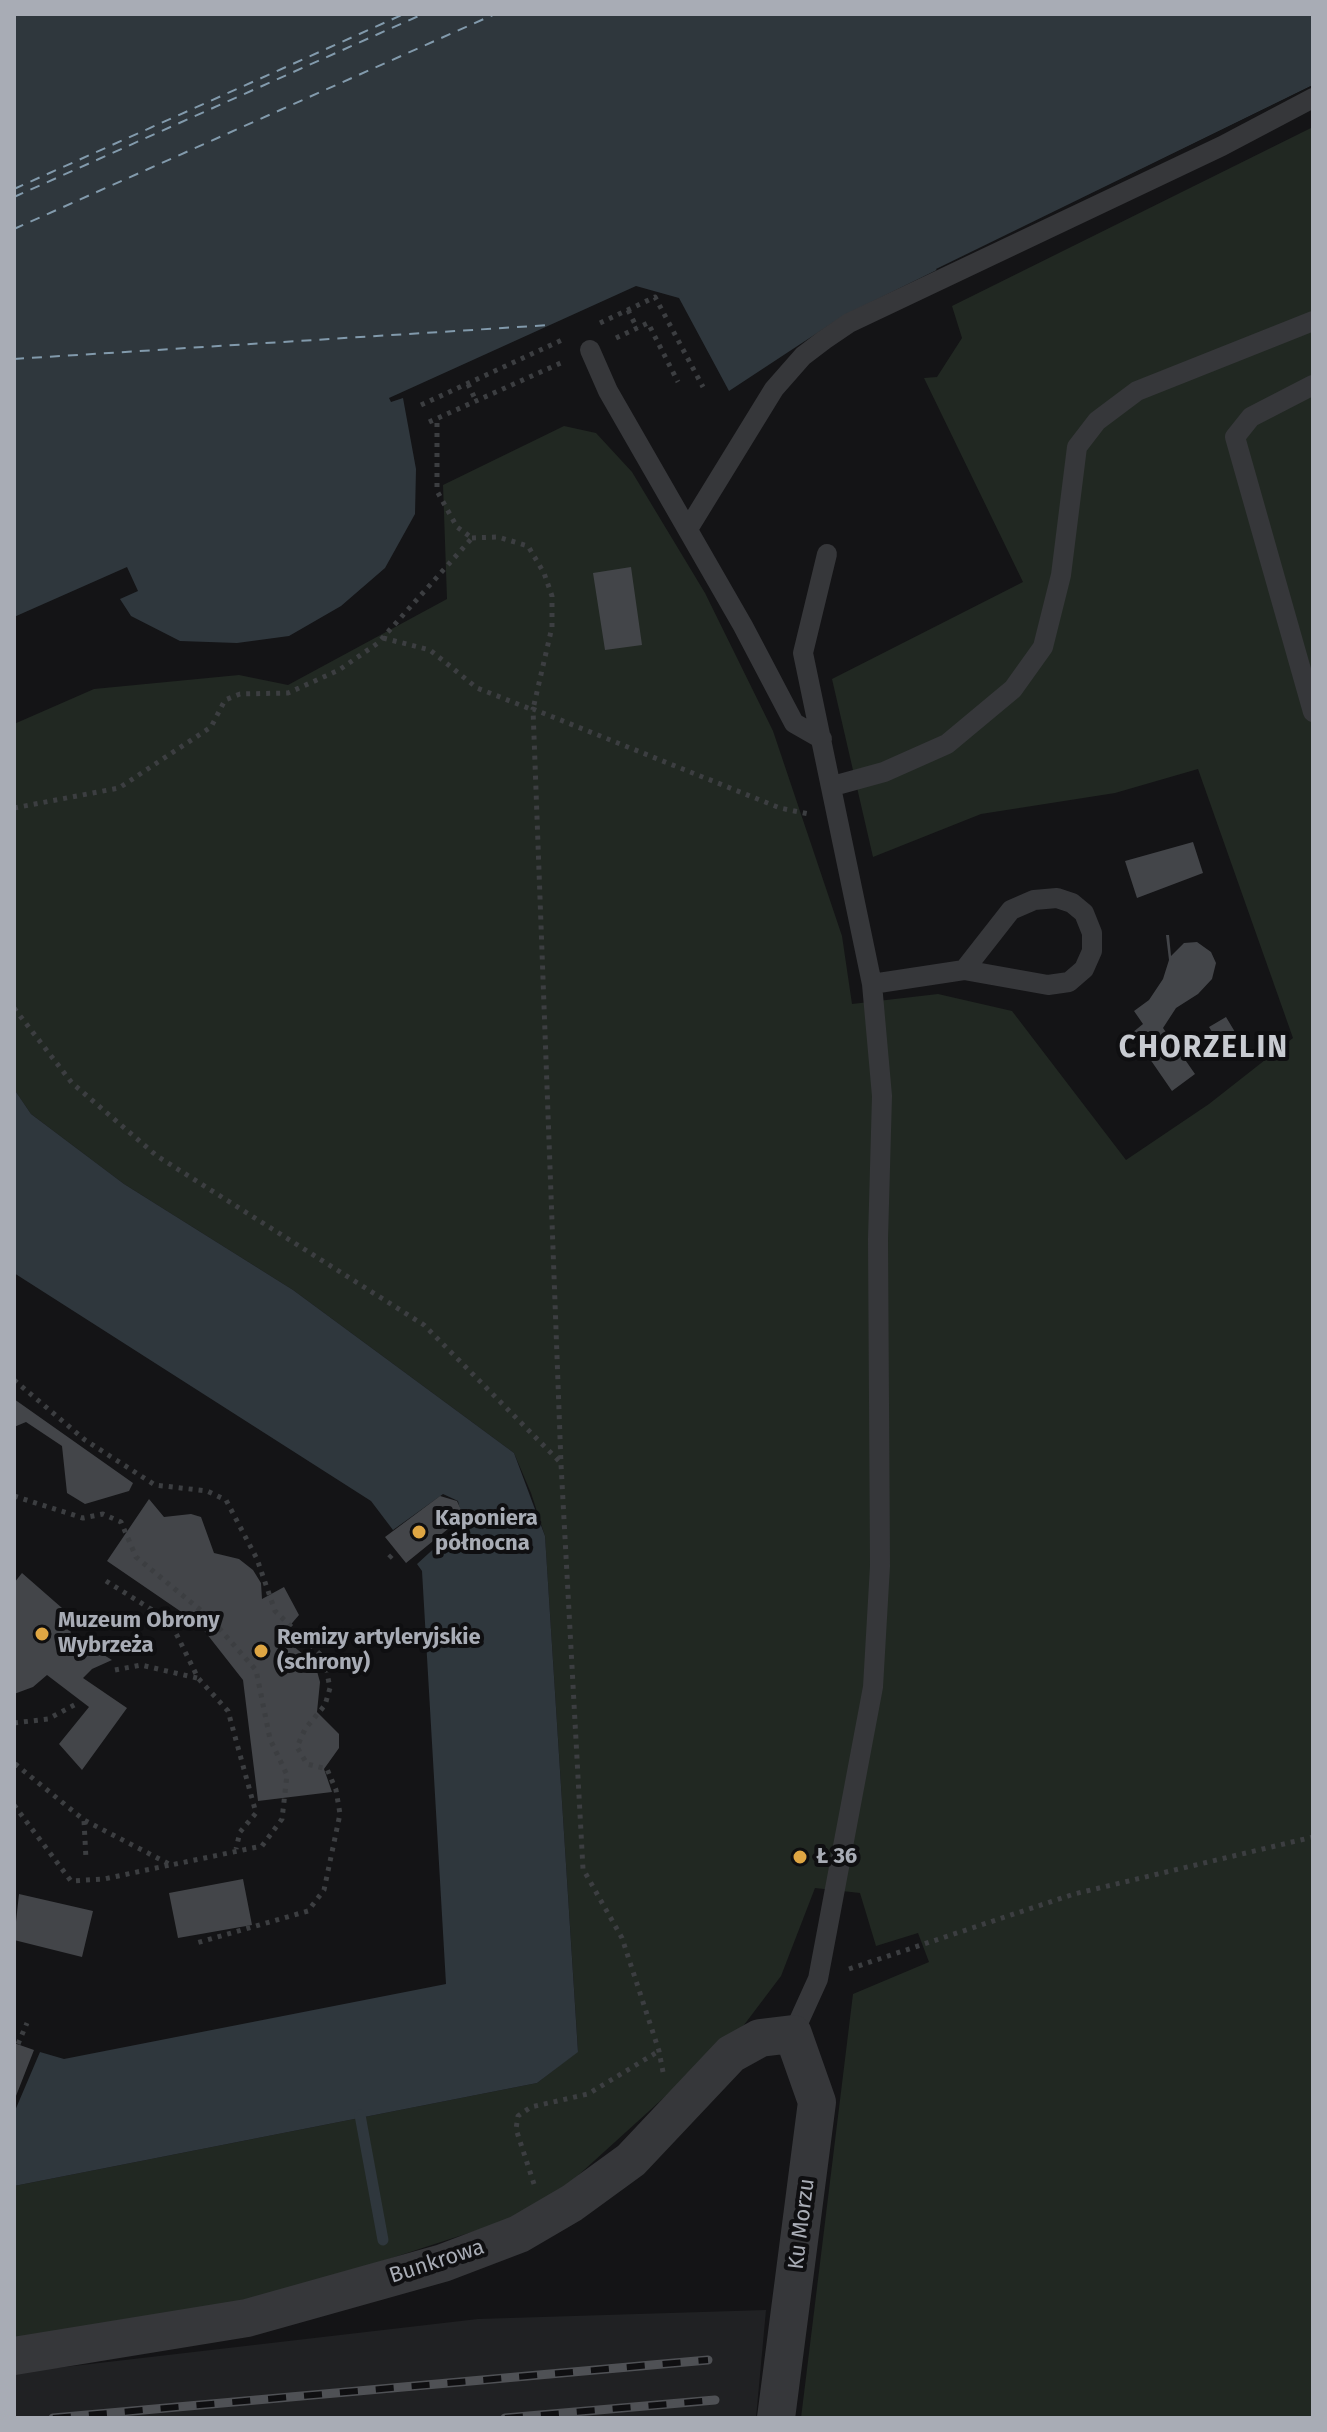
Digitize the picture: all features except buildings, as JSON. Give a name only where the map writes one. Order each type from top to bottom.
[{"type":"street","name":"Bunkrowa","points":[[14,2356],[247,2318],[443,2263],[519,2234],[631,2160],[731,2054],[760,2038],[793,2034]]},
{"type":"street","name":"Ku Morzu","points":[[776,2418],[817,2102],[793,2034]]},
{"type":"lane","points":[[688,529],[774,389],[803,356],[824,340],[849,323],[1222,146],[1313,98]]},
{"type":"lane","points":[[833,786],[884,772],[947,744],[1013,689],[1043,647],[1061,575],[1077,447],[1097,421],[1137,391],[1313,321]]},
{"type":"lane","points":[[590,350],[608,391],[794,723],[822,739]]},
{"type":"lane","points":[[1313,385],[1251,417],[1235,437],[1313,712]]},
{"type":"lane","points":[[793,2034],[818,1979],[873,1687],[880,1566],[882,1096],[872,984],[803,653],[827,554]]},
{"type":"lane","points":[[872,984],[964,970],[1048,985],[1069,982],[1084,969],[1092,951],[1092,933],[1084,913],[1072,903],[1057,898],[1034,900],[1011,910],[964,970]]},
{"type":"path","points":[[588,328],[655,297],[703,387]]},
{"type":"path","points":[[628,310],[637,328]]},
{"type":"path","points":[[429,422],[648,323],[678,382]]},
{"type":"path","points":[[421,405],[575,334]]},
{"type":"path","points":[[468,384],[476,401]]},
{"type":"path","points":[[437,418],[434,464],[437,491],[457,527],[472,538],[498,537],[528,546],[548,585],[552,627],[533,709],[561,1464],[583,1869],[622,1938],[659,2051],[664,2084],[677,2111]]},
{"type":"path","points":[[14,808],[119,788],[211,727],[225,700],[240,694],[288,693],[339,670],[383,638],[472,538]]},
{"type":"path","points":[[383,638],[430,650],[477,688],[780,808],[838,820]]},
{"type":"path","points":[[14,1008],[72,1083],[157,1156],[424,1325],[561,1464]]},
{"type":"path","points":[[14,1380],[85,1440],[155,1485],[207,1491],[226,1500],[257,1559],[275,1611],[324,1658],[330,1688],[325,1705],[305,1729],[297,1747],[307,1764],[327,1769],[336,1790],[340,1814],[324,1890],[308,1911],[193,1944]]},
{"type":"path","points":[[14,1496],[83,1518],[103,1514],[121,1522],[136,1557],[210,1618],[256,1670],[270,1739],[287,1775],[282,1819],[262,1846],[104,1879],[71,1881],[14,1805]]},
{"type":"path","points":[[389,1558],[396,1551]]},
{"type":"path","points":[[106,1581],[170,1621],[198,1678],[228,1711],[256,1813],[240,1832],[236,1849]]},
{"type":"path","points":[[115,1670],[141,1665],[198,1678]]},
{"type":"path","points":[[14,1723],[48,1719],[78,1703]]},
{"type":"path","points":[[14,1763],[84,1820],[171,1865]]},
{"type":"path","points":[[84,1820],[86,1859]]},
{"type":"path","points":[[818,1979],[1074,1894],[1313,1837]]},
{"type":"path","points":[[18,2044],[27,2023]]},
{"type":"path","points":[[545,2219],[516,2129],[518,2116],[531,2107],[588,2094],[659,2051]]},
{"type":"shaded area","points":[[14,14],[1313,14],[1313,85],[843,316],[729,391],[679,298],[636,286],[389,398],[391,402],[403,398],[416,469],[415,514],[385,568],[341,606],[289,636],[237,643],[180,641],[131,616],[120,599],[138,591],[127,567],[14,617]]},
{"type":"shaded area","points":[[1313,127],[1313,2418],[801,2418],[853,1994],[929,1962],[918,1933],[876,1946],[860,1893],[815,1888],[781,1976],[744,2025],[562,2190],[518,2217],[219,2314],[14,2343],[14,2186],[537,2083],[578,2051],[545,1536],[514,1453],[293,1290],[124,1184],[31,1114],[14,1089],[14,724],[94,689],[239,675],[288,685],[447,599],[443,485],[564,426],[596,433],[632,472],[705,593],[773,731],[842,936],[852,1004],[938,994],[1012,1011],[1126,1160],[1209,1104],[1293,1038],[1198,769],[1115,793],[981,814],[873,857],[832,679],[1023,582],[924,378],[937,377],[962,338],[952,306]]},
{"type":"shaded area","points":[[14,1089],[31,1114],[124,1184],[293,1290],[514,1453],[545,1536],[578,2052],[537,2083],[14,2186],[14,2113],[40,2052],[64,2059],[446,1984],[422,1571],[417,1564],[463,1522],[458,1501],[443,1494],[393,1530],[371,1501],[14,1273]]},
{"type":"shaded area","points":[[766,2310],[756,2418],[14,2418],[14,2369],[56,2368],[478,2319]]},
{"type":"pier","points":[[1313,85],[1313,89],[1260,117],[938,272],[936,269]]},
{"type":"waterway","points":[[360,2115],[383,2240]]},
{"type":"ferry route","points":[[14,189],[404,14]]},
{"type":"ferry route","points":[[14,197],[423,14]]},
{"type":"ferry route","points":[[14,229],[495,14]]},
{"type":"ferry route","points":[[14,359],[550,325]]},
{"type":"railway","points":[[53,2418],[708,2360]]},
{"type":"railway","points":[[505,2418],[715,2400]]},
{"type":"place","name":"Kaponiera północna","points":[[419,1532]]},
{"type":"place","name":"Muzeum Obrony Wybrzeża","points":[[42,1634]]},
{"type":"place","name":"Remizy artyleryjskie (schrony)","points":[[261,1651]]},
{"type":"place","name":"Ł 36","points":[[800,1857]]},
{"type":"district","name":"CHORZELIN","points":[[1204,1049]]}]
